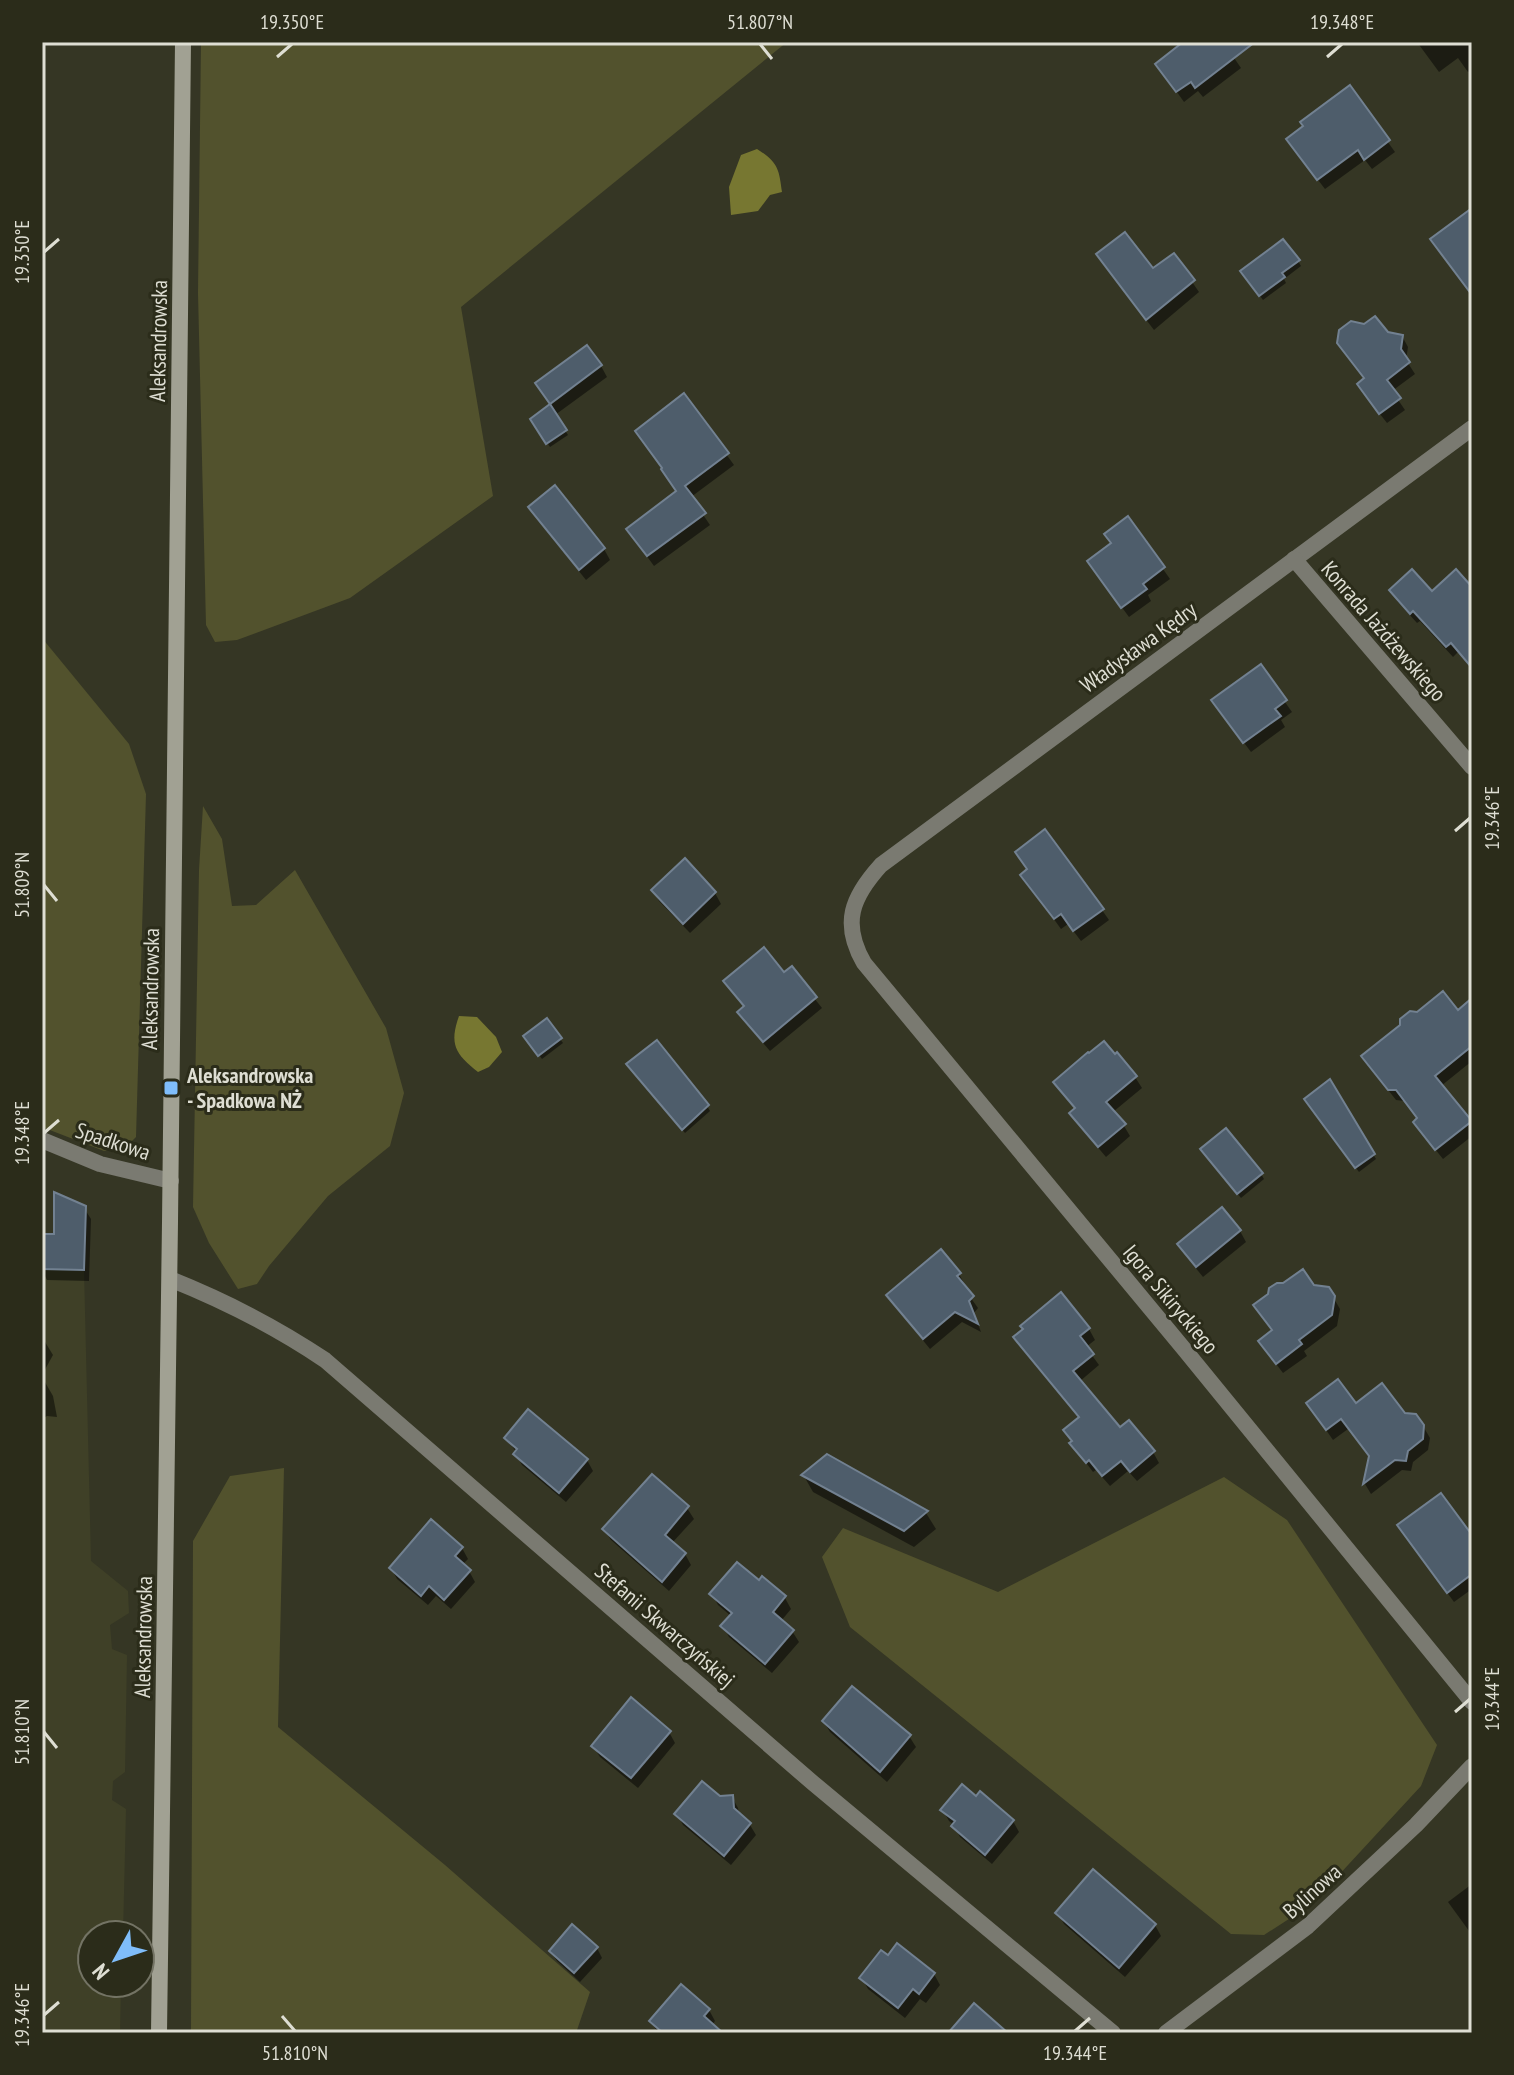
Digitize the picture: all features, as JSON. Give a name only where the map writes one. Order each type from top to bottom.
[{"type":"main road","name":"Aleksandrowska","points":[[159,2033],[183,42]]},
{"type":"street","name":"Władysława Kędry","points":[[850,918],[861,889],[881,865],[1472,428]]},
{"type":"street","name":"Konrada Jażdżewskiego","points":[[1294,559],[1472,767]]},
{"type":"street","name":"Igora Sikiryckiego","points":[[850,918],[858,952],[864,963],[1472,1702]]},
{"type":"street","name":"Spadkowa","points":[[42,1140],[100,1164],[171,1181]]},
{"type":"street","name":"Stefanii Skwarczyńskiej","points":[[170,1279],[222,1300],[325,1360],[813,1783],[1113,2033]]},
{"type":"street","name":"Bylinowa","points":[[1166,2033],[1308,1926],[1416,1825],[1472,1766]]},
{"type":"shaded area","points":[[201,42],[787,42],[461,307],[493,496],[350,598],[237,640],[215,642],[206,625],[198,293]]},
{"type":"shaded area","points":[[757,149],[776,167],[782,192],[770,195],[758,211],[731,215],[729,187],[741,155]]},
{"type":"shaded area","points":[[42,638],[129,744],[146,794],[136,1137],[128,1145],[104,1151],[42,1127]]},
{"type":"shaded area","points":[[203,806],[222,839],[232,906],[256,905],[295,870],[386,1028],[404,1093],[390,1146],[328,1196],[257,1284],[238,1289],[209,1243],[193,1207],[199,870]]},
{"type":"shaded area","points":[[459,1016],[477,1017],[496,1037],[502,1052],[489,1067],[478,1072],[459,1054],[455,1034]]},
{"type":"shaded area","points":[[42,1269],[84,1270],[91,1561],[128,1591],[129,1613],[110,1625],[112,1649],[127,1655],[125,1772],[113,1781],[112,1800],[126,1809],[123,1919],[76,1919],[76,1999],[121,1999],[120,2033],[42,2033]]},
{"type":"shaded area","points":[[284,1468],[278,1727],[445,1865],[590,1992],[576,2033],[191,2033],[193,1541],[230,1476]]},
{"type":"shaded area","points":[[1224,1477],[1287,1520],[1437,1745],[1421,1786],[1312,1904],[1264,1935],[1231,1934],[850,1627],[822,1557],[843,1528],[998,1592]]},
{"type":"building","points":[[1183,42],[1255,42],[1195,88],[1191,82],[1176,92],[1155,64]]},
{"type":"building","points":[[1350,85],[1390,140],[1364,160],[1358,150],[1317,180],[1286,139],[1303,126],[1300,122]]},
{"type":"building","points":[[1472,208],[1472,295],[1430,239]]},
{"type":"building","points":[[1125,232],[1153,268],[1174,253],[1195,280],[1146,320],[1096,254]]},
{"type":"building","points":[[1283,239],[1300,260],[1282,273],[1285,277],[1259,296],[1240,271]]},
{"type":"building","points":[[1375,316],[1388,332],[1403,335],[1401,349],[1410,362],[1387,380],[1401,398],[1379,414],[1357,384],[1364,378],[1337,343],[1339,330],[1351,321],[1364,324]]},
{"type":"building","points":[[587,345],[602,365],[550,404],[535,383]]},
{"type":"building","points":[[684,393],[729,453],[685,486],[706,513],[647,556],[626,529],[676,491],[635,431]]},
{"type":"building","points":[[550,404],[567,430],[546,444],[530,419]]},
{"type":"building","points":[[555,485],[605,548],[579,570],[528,507]]},
{"type":"building","points":[[1128,516],[1165,567],[1143,584],[1147,589],[1121,608],[1087,561],[1111,543],[1104,534]]},
{"type":"building","points":[[1412,569],[1432,591],[1456,569],[1472,587],[1472,668],[1451,643],[1446,647],[1389,590]]},
{"type":"building","points":[[1261,664],[1287,700],[1275,709],[1281,716],[1243,743],[1211,700]]},
{"type":"building","points":[[1045,829],[1104,909],[1073,931],[1061,914],[1054,919],[1020,875],[1027,869],[1015,852]]},
{"type":"building","points":[[685,858],[716,892],[683,924],[651,890]]},
{"type":"building","points":[[764,947],[784,972],[792,966],[817,997],[763,1042],[737,1012],[744,1006],[723,981]]},
{"type":"building","points":[[1443,991],[1458,1010],[1472,998],[1472,1046],[1435,1076],[1472,1121],[1435,1150],[1413,1122],[1417,1118],[1396,1090],[1388,1090],[1361,1056],[1400,1025],[1400,1019],[1410,1011],[1417,1012]]},
{"type":"building","points":[[547,1018],[562,1038],[538,1056],[523,1036]]},
{"type":"building","points":[[657,1040],[709,1105],[682,1130],[626,1064]]},
{"type":"building","points":[[1104,1041],[1137,1076],[1106,1102],[1126,1124],[1098,1147],[1069,1113],[1075,1108],[1053,1082]]},
{"type":"building","points":[[1330,1079],[1375,1154],[1355,1168],[1304,1099]]},
{"type":"building","points":[[1226,1128],[1263,1173],[1237,1194],[1200,1149]]},
{"type":"building","points":[[54,1192],[86,1206],[84,1270],[42,1269],[42,1234],[54,1234]]},
{"type":"building","points":[[1222,1207],[1241,1230],[1196,1267],[1177,1244]]},
{"type":"building","points":[[941,1249],[961,1273],[957,1276],[974,1296],[969,1301],[978,1324],[955,1312],[923,1339],[886,1295]]},
{"type":"building","points":[[1303,1269],[1314,1285],[1329,1287],[1335,1296],[1332,1315],[1299,1340],[1302,1344],[1276,1364],[1258,1341],[1272,1330],[1253,1305],[1268,1294],[1269,1288],[1283,1283]]},
{"type":"building","points":[[1061,1292],[1090,1328],[1080,1336],[1094,1354],[1073,1371],[1120,1427],[1129,1420],[1155,1451],[1130,1472],[1121,1461],[1102,1476],[1089,1460],[1086,1463],[1069,1443],[1072,1441],[1063,1430],[1079,1417],[1013,1337],[1023,1329],[1020,1326]]},
{"type":"building","points":[[1338,1379],[1356,1403],[1382,1383],[1405,1413],[1416,1414],[1424,1425],[1423,1439],[1408,1451],[1406,1461],[1395,1460],[1363,1484],[1369,1456],[1341,1419],[1326,1430],[1306,1403]]},
{"type":"building","points":[[528,1409],[588,1459],[559,1493],[513,1454],[517,1449],[504,1438]]},
{"type":"building","points":[[827,1454],[928,1511],[904,1531],[801,1475]]},
{"type":"building","points":[[652,1474],[689,1506],[665,1535],[686,1553],[662,1582],[602,1529]]},
{"type":"building","points":[[1441,1493],[1472,1535],[1472,1574],[1447,1593],[1397,1525]]},
{"type":"building","points":[[431,1519],[463,1547],[455,1556],[471,1570],[444,1600],[429,1586],[421,1596],[389,1568]]},
{"type":"building","points":[[737,1562],[759,1580],[762,1576],[786,1596],[773,1612],[794,1630],[765,1664],[720,1626],[732,1613],[709,1594]]},
{"type":"building","points":[[852,1686],[911,1735],[880,1772],[822,1721]]},
{"type":"building","points":[[631,1697],[671,1731],[631,1778],[591,1746]]},
{"type":"building","points":[[702,1781],[720,1796],[733,1795],[734,1808],[751,1823],[724,1856],[674,1814]]},
{"type":"building","points":[[962,1784],[976,1796],[980,1791],[1014,1820],[985,1855],[951,1826],[955,1821],[940,1810]]},
{"type":"building","points":[[1093,1869],[1156,1924],[1119,1968],[1055,1913]]},
{"type":"building","points":[[572,1924],[598,1947],[574,1973],[549,1951]]},
{"type":"building","points":[[897,1943],[935,1973],[919,1994],[913,1989],[898,2008],[859,1978],[881,1950],[888,1955]]},
{"type":"building","points":[[681,1984],[710,2009],[704,2016],[723,2033],[663,2033],[649,2021]]},
{"type":"building","points":[[974,2003],[1008,2033],[948,2033]]},
{"type":"place","name":"Aleksandrowska - Spadkowa NŻ","points":[[171,1088]]}]
